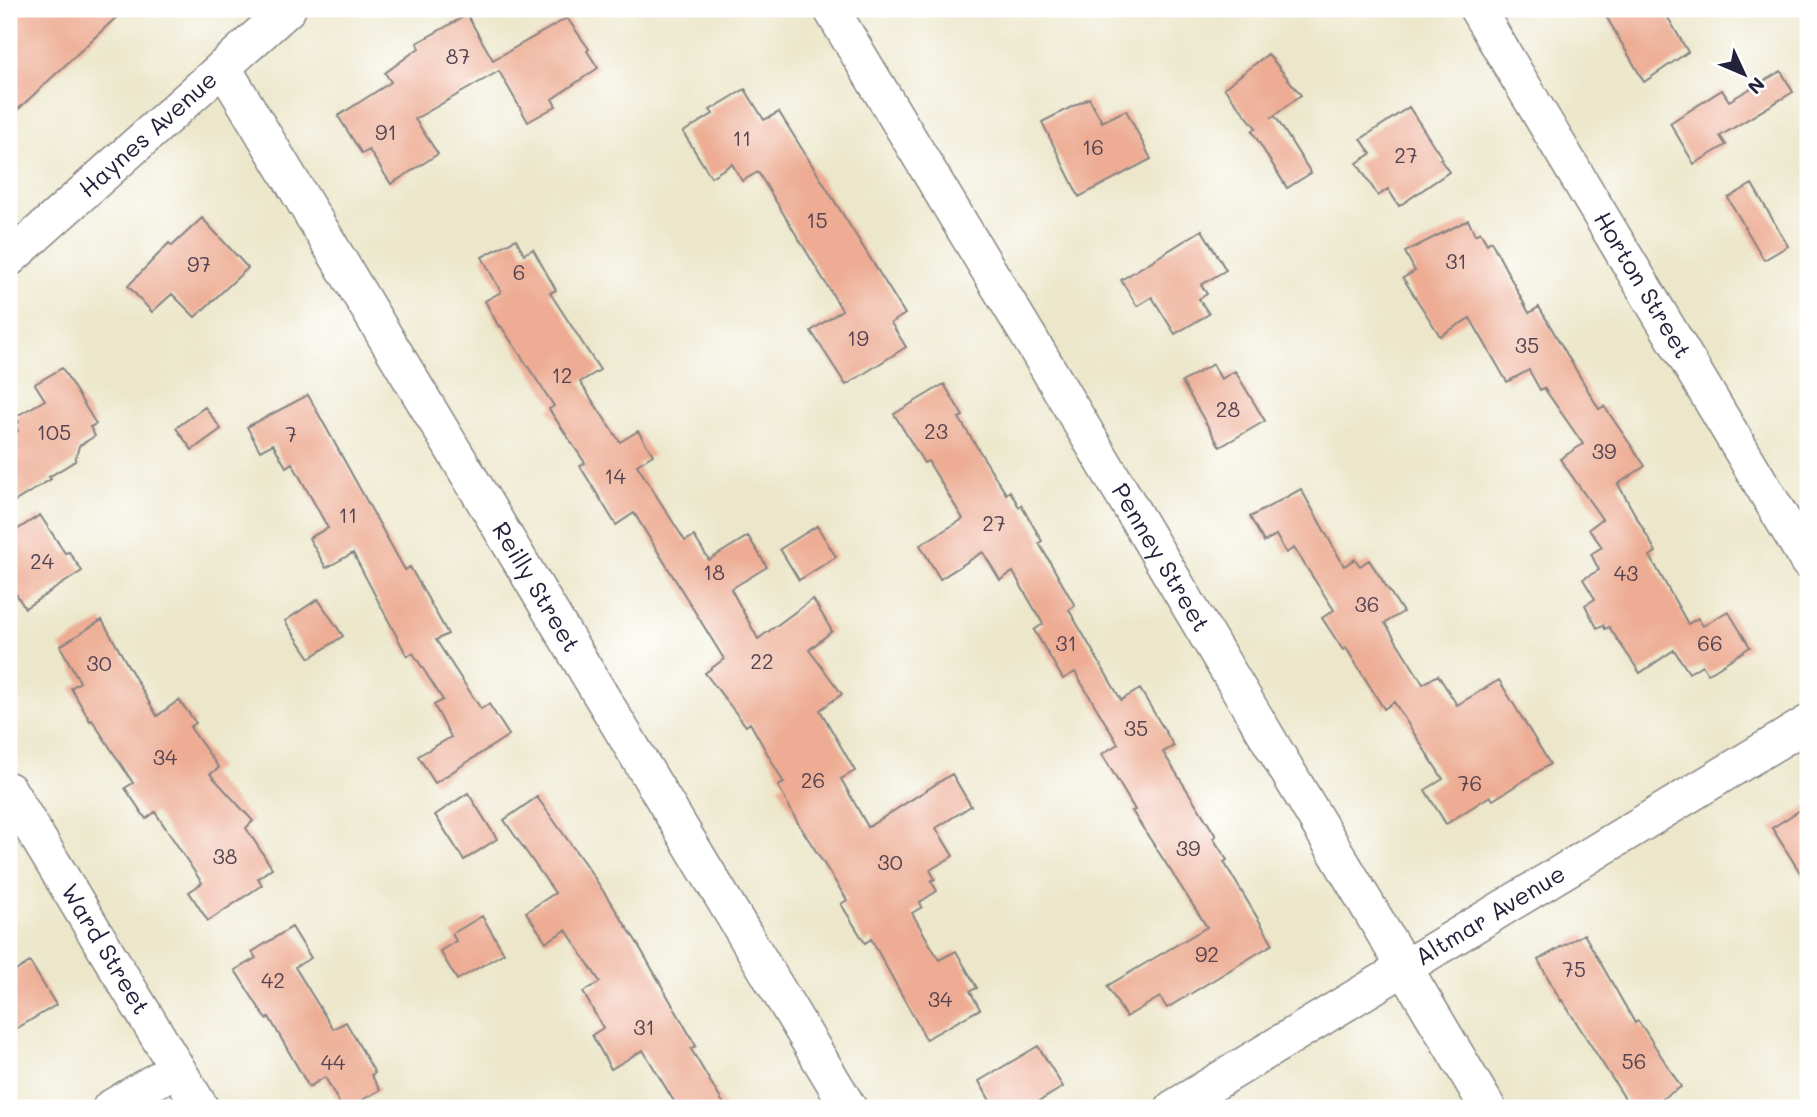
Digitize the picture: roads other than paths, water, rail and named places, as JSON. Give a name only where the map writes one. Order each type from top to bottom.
[{"type":"street","name":"Haynes Avenue","points":[[9,259],[288,9]]},
{"type":"street","name":"Penney Street","points":[[831,9],[1488,1108]]},
{"type":"street","name":"Horton Street","points":[[1477,9],[1808,562]]},
{"type":"street","name":"Reilly Street","points":[[223,67],[849,1108]]},
{"type":"street","name":"Altmar Avenue","points":[[1173,1108],[1808,723]]},
{"type":"street","name":"Ward Street","points":[[9,790],[201,1108]]},
{"type":"street","points":[[110,1108],[177,1068]]}]
